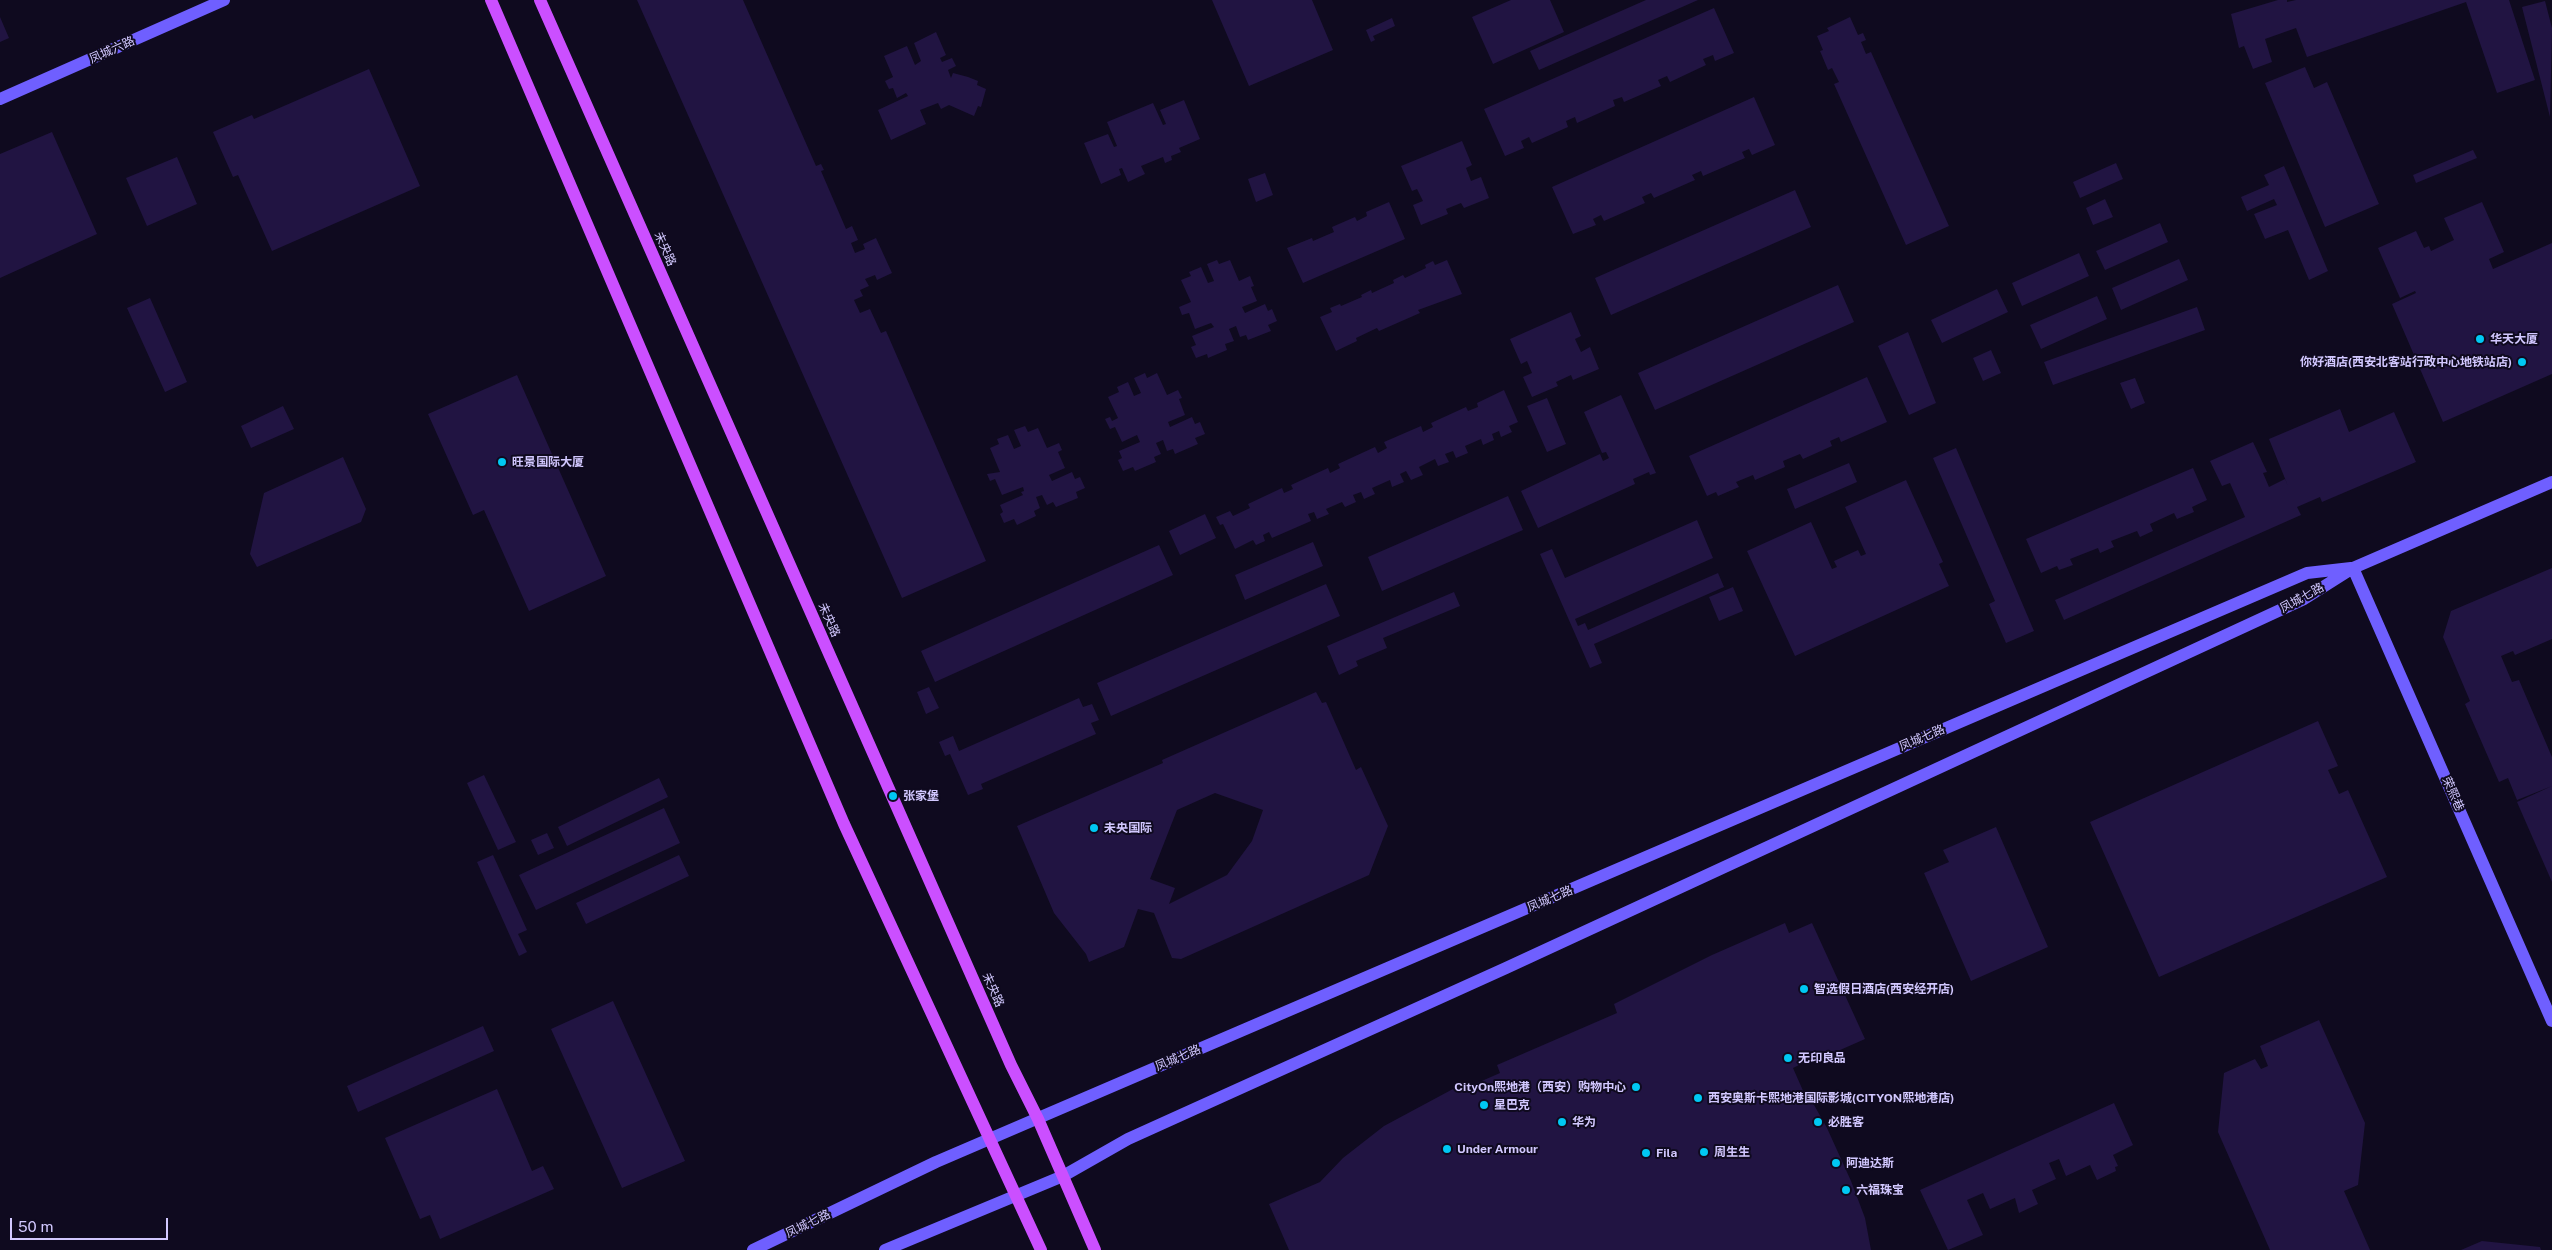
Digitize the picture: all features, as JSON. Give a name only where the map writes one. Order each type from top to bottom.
[{"type":"main road","points":[[491,0],[840,815],[990,1140],[1017,1194],[1041,1250]]},
{"type":"main road","name":"未央路","points":[[540,0],[1011,1065],[1038,1119],[1095,1250]]},
{"type":"street","name":"凤城六路","points":[[0,99],[224,0]]},
{"type":"street","name":"凤城七路","points":[[885,1250],[1063,1176],[1128,1139],[1515,964],[2304,600],[2353,568],[2552,482]]},
{"type":"street","name":"凤城七路","points":[[753,1250],[936,1162],[2307,573],[2353,568]]},
{"type":"street","name":"荣熙巷","points":[[2353,568],[2552,1021]]},
{"type":"building","points":[[637,0],[743,0],[816,166],[821,164],[824,170],[821,171],[846,229],[852,226],[858,240],[851,243],[855,253],[865,249],[863,244],[876,238],[892,273],[877,280],[875,275],[865,279],[869,286],[860,290],[863,296],[854,300],[860,313],[870,309],[881,333],[886,331],[986,561],[902,598]]},
{"type":"building","points":[[1212,0],[1312,0],[1333,50],[1249,86]]},
{"type":"building","points":[[1511,0],[1550,0],[1564,32],[1493,64],[1472,17]]},
{"type":"building","points":[[1646,0],[1698,0],[1539,70],[1530,51]]},
{"type":"building","points":[[2278,0],[2287,0],[2287,2],[2296,0],[2509,0],[2535,80],[2497,93],[2466,2],[2307,57],[2296,28],[2265,39],[2272,62],[2253,69],[2244,46],[2239,48],[2231,14]]},
{"type":"building","points":[[2545,1],[2552,28],[2550,117],[2522,7]]},
{"type":"building","points":[[1714,8],[1734,53],[1715,61],[1713,55],[1703,59],[1706,65],[1670,82],[1667,76],[1658,80],[1661,86],[1624,102],[1622,97],[1613,100],[1615,106],[1577,123],[1575,117],[1566,121],[1568,127],[1532,143],[1529,137],[1521,141],[1524,148],[1505,156],[1484,109]]},
{"type":"building","points":[[0,17],[9,38],[0,42]]},
{"type":"building","points":[[1850,17],[1858,35],[1863,33],[1866,40],[1861,42],[1866,54],[1871,52],[1949,226],[1906,245],[1834,84],[1839,82],[1832,68],[1828,70],[1820,51],[1823,50],[1817,36],[1829,31],[1827,28]]},
{"type":"building","points":[[1392,18],[1395,26],[1373,36],[1375,40],[1371,42],[1366,30]]},
{"type":"building","points":[[936,32],[946,55],[940,58],[942,62],[952,58],[956,66],[948,70],[951,78],[953,73],[968,77],[978,81],[977,85],[986,89],[981,107],[978,106],[974,116],[949,105],[941,109],[938,103],[920,110],[926,124],[891,140],[878,110],[908,96],[906,93],[897,98],[893,88],[889,89],[885,81],[893,77],[884,56],[907,46],[915,65],[921,61],[914,43]]},
{"type":"building","points":[[2305,67],[2314,88],[2327,82],[2379,204],[2325,227],[2265,83]]},
{"type":"building","points":[[369,69],[420,186],[272,251],[238,175],[233,177],[213,132],[252,115],[254,119]]},
{"type":"building","points":[[1754,97],[1775,145],[1752,155],[1749,149],[1742,152],[1745,158],[1703,176],[1701,171],[1692,175],[1695,180],[1654,198],[1651,193],[1642,197],[1645,203],[1604,221],[1601,215],[1593,219],[1596,225],[1573,234],[1552,187]]},
{"type":"building","points":[[1184,100],[1200,139],[1179,148],[1181,152],[1171,156],[1172,160],[1165,163],[1163,157],[1141,166],[1145,174],[1128,182],[1122,168],[1119,169],[1121,175],[1101,184],[1084,143],[1108,134],[1114,147],[1117,146],[1107,122],[1153,103],[1163,125],[1166,124],[1160,110]]},
{"type":"building","points":[[52,132],[97,234],[0,278],[0,154]]},
{"type":"building","points":[[1462,141],[1472,165],[1466,168],[1471,181],[1481,177],[1489,198],[1464,208],[1461,203],[1446,209],[1448,214],[1421,225],[1413,205],[1423,201],[1417,189],[1412,191],[1401,166]]},
{"type":"building","points":[[2473,150],[2477,158],[2416,183],[2413,175]]},
{"type":"building","points":[[177,157],[197,204],[147,226],[126,178]]},
{"type":"building","points":[[2116,163],[2123,179],[2080,198],[2073,182]]},
{"type":"building","points":[[2284,166],[2328,271],[2309,280],[2288,230],[2265,239],[2254,214],[2277,205],[2274,199],[2247,211],[2241,197],[2269,185],[2264,175]]},
{"type":"building","points":[[1265,173],[1273,195],[1256,202],[1248,179]]},
{"type":"building","points":[[1795,190],[1811,227],[1611,315],[1595,278]]},
{"type":"building","points":[[2105,199],[2113,217],[2093,225],[2086,208]]},
{"type":"building","points":[[1389,202],[1405,239],[1303,283],[1287,248],[1312,238],[1313,241],[1334,232],[1332,227],[1355,217],[1357,221],[1367,216],[1366,212]]},
{"type":"building","name":"华天大厦","points":[[2482,202],[2504,252],[2489,259],[2493,269],[2552,243],[2552,374],[2443,422],[2392,304],[2416,293],[2415,291],[2400,298],[2378,248],[2416,231],[2424,248],[2429,246],[2431,251],[2454,240],[2444,218]]},
{"type":"building","points":[[2160,223],[2168,242],[2105,270],[2096,251]]},
{"type":"building","points":[[2079,253],[2089,276],[2022,306],[2012,283]]},
{"type":"building","points":[[2179,259],[2188,280],[2121,310],[2112,288]]},
{"type":"building","points":[[1217,260],[1219,264],[1230,260],[1239,281],[1250,276],[1254,286],[1251,287],[1257,301],[1242,307],[1245,313],[1265,304],[1268,311],[1272,309],[1277,321],[1268,325],[1271,331],[1248,340],[1246,335],[1240,337],[1236,326],[1229,329],[1234,341],[1225,344],[1227,350],[1208,358],[1207,354],[1196,358],[1191,347],[1196,345],[1192,336],[1214,327],[1211,323],[1195,329],[1189,313],[1182,315],[1179,307],[1191,302],[1181,280],[1191,276],[1189,272],[1201,267],[1208,283],[1214,281],[1207,264]]},
{"type":"building","points":[[1447,260],[1462,294],[1418,310],[1420,313],[1379,331],[1377,328],[1356,338],[1357,341],[1336,351],[1320,317],[1332,312],[1330,308],[1340,304],[1341,306],[1362,297],[1361,295],[1371,290],[1372,293],[1394,283],[1393,280],[1403,275],[1405,278],[1426,268],[1425,265],[1433,261],[1435,265]]},
{"type":"building","points":[[1838,285],[1854,322],[1655,410],[1638,373]]},
{"type":"building","points":[[1997,289],[2008,312],[1942,343],[1931,320]]},
{"type":"building","points":[[2097,296],[2107,319],[2041,349],[2030,325]]},
{"type":"building","points":[[150,298],[187,382],[165,392],[127,308]]},
{"type":"building","points":[[2197,307],[2205,330],[2053,385],[2044,362]]},
{"type":"building","points":[[1571,312],[1581,336],[1575,339],[1581,352],[1590,347],[1599,369],[1573,380],[1571,375],[1556,382],[1558,386],[1532,397],[1523,377],[1532,373],[1527,361],[1521,364],[1510,339]]},
{"type":"building","points":[[1908,332],[1936,403],[1909,415],[1878,346]]},
{"type":"building","points":[[1991,350],[2001,373],[1983,381],[1973,358]]},
{"type":"building","points":[[1145,373],[1147,378],[1157,373],[1167,395],[1178,390],[1182,398],[1179,399],[1185,415],[1168,422],[1170,427],[1192,417],[1195,424],[1200,422],[1205,434],[1195,438],[1198,444],[1175,454],[1173,449],[1167,451],[1163,440],[1156,443],[1161,454],[1154,457],[1156,462],[1135,471],[1133,467],[1123,471],[1118,460],[1122,458],[1119,451],[1140,442],[1137,435],[1122,442],[1115,427],[1110,429],[1105,419],[1110,417],[1112,421],[1118,418],[1108,397],[1119,392],[1117,387],[1128,382],[1134,396],[1141,393],[1134,378]]},
{"type":"building","name":"旺景国际大厦","points":[[517,375],[606,576],[529,611],[484,510],[473,515],[428,414]]},
{"type":"building","points":[[1867,377],[1887,422],[1841,442],[1839,437],[1830,441],[1832,446],[1803,459],[1800,454],[1783,461],[1785,467],[1755,480],[1753,475],[1736,482],[1739,487],[1718,496],[1716,492],[1707,496],[1689,456]]},
{"type":"building","points":[[2135,378],[2145,403],[2131,409],[2120,383]]},
{"type":"building","points":[[1504,390],[1518,422],[1509,426],[1512,432],[1501,437],[1499,431],[1492,434],[1494,440],[1483,445],[1481,439],[1465,446],[1468,453],[1456,458],[1453,451],[1445,454],[1449,462],[1438,466],[1435,459],[1419,467],[1423,475],[1411,480],[1406,471],[1400,474],[1404,482],[1392,487],[1390,480],[1372,488],[1375,494],[1364,499],[1361,492],[1353,495],[1356,502],[1345,507],[1342,502],[1326,509],[1329,514],[1317,519],[1314,512],[1308,514],[1311,521],[1272,538],[1269,532],[1263,535],[1265,541],[1256,545],[1253,540],[1235,549],[1223,524],[1220,525],[1216,517],[1230,511],[1233,516],[1250,508],[1248,504],[1282,488],[1284,493],[1293,489],[1291,485],[1328,468],[1330,473],[1340,468],[1338,464],[1375,447],[1378,453],[1387,448],[1384,442],[1421,426],[1423,432],[1433,427],[1431,423],[1466,407],[1468,411],[1478,407],[1477,403]]},
{"type":"building","points":[[1621,395],[1656,473],[1650,475],[1649,472],[1633,479],[1635,484],[1538,528],[1521,491],[1600,454],[1603,461],[1609,458],[1606,452],[1602,453],[1584,412]]},
{"type":"building","points":[[1547,398],[1566,444],[1547,452],[1527,406]]},
{"type":"building","points":[[283,406],[294,429],[251,448],[241,426]]},
{"type":"building","points":[[2340,409],[2349,432],[2394,412],[2416,462],[2322,502],[2320,497],[2297,507],[2301,515],[2064,620],[2055,600],[2245,517],[2230,483],[2222,486],[2210,461],[2253,442],[2267,472],[2263,473],[2269,487],[2285,479],[2288,486],[2269,439]]},
{"type":"building","points":[[1025,426],[1028,432],[1038,428],[1047,448],[1059,443],[1062,450],[1058,452],[1065,468],[1049,475],[1052,481],[1072,472],[1075,479],[1080,477],[1085,488],[1076,492],[1078,498],[1056,507],[1053,502],[1047,505],[1042,495],[1036,497],[1040,508],[1034,511],[1036,516],[1017,525],[1014,519],[1004,523],[1000,514],[1003,512],[1000,505],[1023,495],[1021,492],[1024,491],[1023,487],[1002,495],[995,479],[990,481],[987,474],[1000,472],[990,448],[999,444],[997,439],[1008,435],[1014,449],[1021,446],[1014,430]]},
{"type":"building","points":[[1956,448],[2034,631],[2006,643],[1989,604],[1995,601],[1933,458]]},
{"type":"building","points":[[343,457],[366,509],[361,522],[257,567],[250,554],[264,493]]},
{"type":"building","points":[[1849,463],[1857,482],[1795,509],[1787,489]]},
{"type":"building","points":[[2193,468],[2207,500],[2192,507],[2194,512],[2177,519],[2174,513],[2150,524],[2153,531],[2140,537],[2137,531],[2111,541],[2114,547],[2100,553],[2098,548],[2070,559],[2073,565],[2059,570],[2057,566],[2041,573],[2026,539]]},
{"type":"building","points":[[1906,480],[1943,562],[1939,564],[1949,586],[1795,656],[1747,551],[1811,522],[1832,569],[1837,567],[1834,561],[1858,550],[1861,556],[1866,554],[1845,507]]},
{"type":"building","points":[[1508,496],[1523,530],[1382,591],[1368,557]]},
{"type":"building","points":[[1205,514],[1216,538],[1180,555],[1169,531]]},
{"type":"building","points":[[1697,520],[1713,558],[1575,619],[1578,626],[1585,623],[1588,630],[1718,573],[1724,587],[1594,644],[1602,663],[1590,668],[1540,554],[1552,549],[1565,578]]},
{"type":"building","points":[[1313,542],[1323,566],[1245,600],[1235,575]]},
{"type":"building","points":[[1159,545],[1173,575],[935,682],[921,651]]},
{"type":"building","points":[[2552,568],[2552,639],[2515,655],[2513,651],[2501,656],[2512,682],[2519,680],[2552,757],[2552,786],[2517,800],[2508,778],[2499,782],[2465,704],[2470,701],[2443,637],[2451,611]]},
{"type":"building","points":[[1326,584],[1340,616],[1111,716],[1097,683]]},
{"type":"building","points":[[1733,587],[1743,611],[1719,621],[1709,597]]},
{"type":"building","points":[[1454,592],[1460,606],[1383,638],[1387,648],[1356,661],[1358,666],[1339,675],[1327,646]]},
{"type":"building","points":[[929,687],[939,708],[926,714],[917,692]]},
{"type":"building","name":"未央国际","points":[[1316,692],[1322,703],[1326,702],[1356,770],[1361,767],[1388,826],[1369,875],[1181,959],[1172,958],[1154,913],[1138,909],[1124,947],[1089,962],[1086,954],[1054,913],[1017,826],[1163,763],[1162,760]],"holes":[[[1215,793],[1263,810],[1252,841],[1227,875],[1169,904],[1175,888],[1150,879],[1177,810]]]},
{"type":"building","points":[[1079,698],[1083,707],[1092,704],[1099,720],[1091,723],[1096,734],[981,784],[983,789],[968,795],[950,754],[945,756],[939,742],[953,736],[959,751]]},
{"type":"building","points":[[2318,721],[2338,766],[2328,770],[2339,794],[2348,790],[2387,877],[2159,977],[2090,822]]},
{"type":"building","points":[[484,775],[516,842],[498,850],[467,783]]},
{"type":"building","points":[[659,778],[668,797],[567,846],[558,827]]},
{"type":"building","points":[[2552,786],[2552,882],[2517,802]]},
{"type":"building","points":[[664,808],[680,843],[536,910],[519,875]]},
{"type":"building","points":[[1996,827],[2048,947],[1971,981],[1924,873],[1949,862],[1943,850]]},
{"type":"building","points":[[547,833],[554,848],[538,855],[531,840]]},
{"type":"building","points":[[493,855],[527,930],[518,934],[527,952],[519,956],[477,862]]},
{"type":"building","points":[[679,855],[689,876],[586,924],[576,903]]},
{"type":"building","name":"CityOn熙地港（西安）购物中心","points":[[1785,923],[1789,933],[1812,923],[1865,1039],[1813,1062],[1808,1052],[1804,1054],[1807,1061],[1793,1068],[1804,1093],[1809,1096],[1827,1128],[1851,1181],[1865,1218],[1871,1250],[1289,1250],[1269,1204],[1320,1182],[1343,1158],[1384,1126],[1466,1082],[1468,1087],[1500,1073],[1497,1065],[1617,1013],[1614,1004],[1712,955]]},
{"type":"building","points":[[613,1001],[685,1161],[622,1188],[551,1029]]},
{"type":"building","points":[[2319,1020],[2365,1123],[2358,1185],[2344,1191],[2370,1250],[2270,1250],[2218,1132],[2224,1073],[2255,1059],[2261,1069],[2268,1066],[2260,1046]]},
{"type":"building","points":[[483,1026],[494,1051],[358,1112],[347,1086]]},
{"type":"building","points":[[497,1089],[532,1171],[543,1166],[554,1189],[440,1239],[430,1215],[420,1219],[385,1138]]},
{"type":"building","points":[[2114,1103],[2133,1145],[2113,1155],[2118,1166],[2115,1167],[2116,1171],[2097,1180],[2090,1165],[2066,1176],[2059,1159],[2049,1163],[2056,1179],[2032,1190],[2038,1204],[2019,1213],[2015,1198],[1990,1209],[1983,1193],[1967,1200],[1983,1235],[1948,1250],[1920,1190]]},
{"type":"building","points":[[2482,1241],[2540,1247],[2541,1250],[2461,1250]]},
{"type":"place","name":"华天大厦","points":[[2480,339]]},
{"type":"place","name":"你好酒店(西安北客站行政中心地铁站店)","points":[[2522,362]]},
{"type":"place","name":"旺景国际大厦","points":[[502,462]]},
{"type":"place","name":"张家堡","points":[[893,796]]},
{"type":"place","name":"未央国际","points":[[1094,828]]},
{"type":"place","name":"智选假日酒店(西安经开店)","points":[[1804,989]]},
{"type":"place","name":"无印良品","points":[[1788,1058]]},
{"type":"place","name":"CityOn熙地港（西安）购物中心","points":[[1636,1087]]},
{"type":"place","name":"西安奥斯卡熙地港国际影城(CITYON熙地港店)","points":[[1698,1098]]},
{"type":"place","name":"星巴克","points":[[1484,1105]]},
{"type":"place","name":"华为","points":[[1562,1122]]},
{"type":"place","name":"必胜客","points":[[1818,1122]]},
{"type":"place","name":"Under Armour","points":[[1447,1149]]},
{"type":"place","name":"周生生","points":[[1704,1152]]},
{"type":"place","name":"Fila","points":[[1646,1153]]},
{"type":"place","name":"阿迪达斯","points":[[1836,1163]]},
{"type":"place","name":"六福珠宝","points":[[1846,1190]]}]
